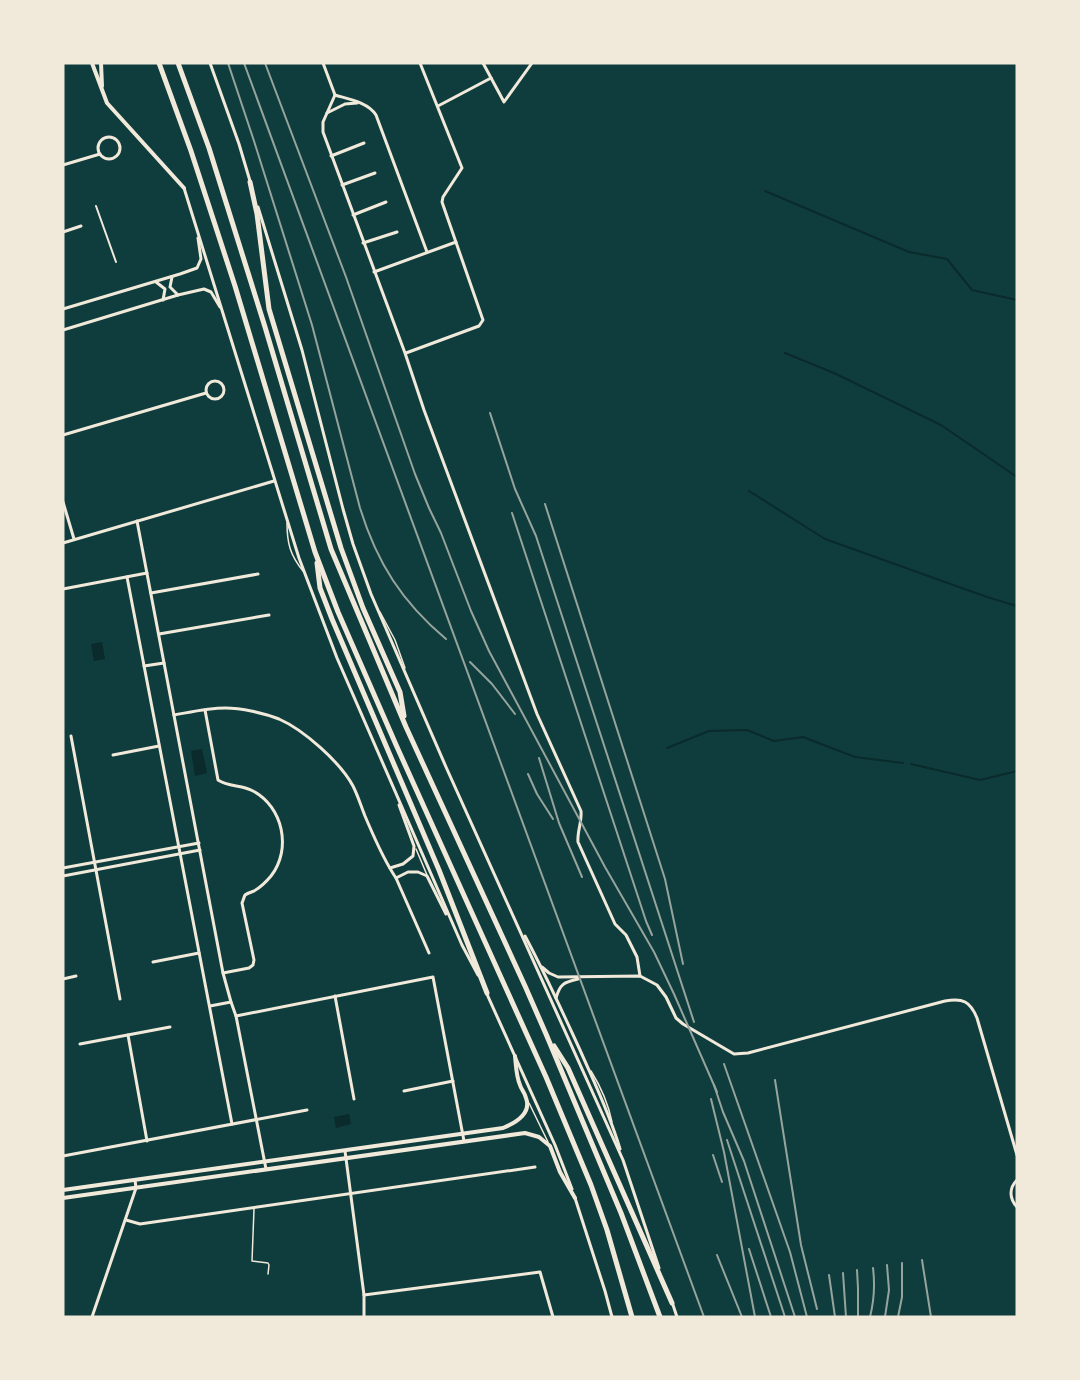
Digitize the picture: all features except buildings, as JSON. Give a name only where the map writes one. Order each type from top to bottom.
[{"type":"highway","points":[[159,63],[191,151],[235,286],[315,552],[351,643],[546,1077],[591,1185],[607,1230],[632,1317]]},
{"type":"highway","points":[[178,63],[209,148],[331,549],[406,727],[546,1034],[621,1213],[660,1317]]},
{"type":"highway","points":[[250,182],[257,214],[269,309],[341,548],[363,608],[400,692],[406,727]]},
{"type":"highway","points":[[315,552],[320,588],[332,619],[439,870],[486,993]]},
{"type":"highway","points":[[546,1034],[568,1068],[672,1303]]},
{"type":"main road","points":[[92,63],[106,103],[184,188]]},
{"type":"main road","points":[[101,63],[103,94]]},
{"type":"main road","points":[[63,1190],[503,1128],[525,1114],[527,1106],[527,1100],[519,1083],[515,1056]]},
{"type":"main road","points":[[63,1198],[525,1132],[539,1137],[550,1146],[560,1172],[575,1198]]},
{"type":"street","points":[[210,63],[239,144],[302,350],[343,509],[371,594],[623,1160]]},
{"type":"street","points":[[323,63],[334,95],[323,122],[323,132],[331,156],[537,714],[581,811],[578,842],[615,924],[626,935],[637,957],[640,976]]},
{"type":"street","points":[[405,353],[483,323],[483,316],[442,202],[462,168],[420,63]]},
{"type":"street","points":[[483,63],[504,102],[532,63]]},
{"type":"street","points":[[438,106],[491,78]]},
{"type":"street","points":[[334,95],[373,109],[427,252]]},
{"type":"street","points":[[327,114],[345,104],[359,103]]},
{"type":"street","points":[[108,136],[120,144],[120,152],[115,157],[105,158],[100,154],[98,147],[101,140],[108,136]]},
{"type":"street","points":[[331,156],[364,143]]},
{"type":"street","points":[[63,165],[100,154]]},
{"type":"street","points":[[342,185],[375,173]]},
{"type":"street","points":[[184,188],[304,572],[337,658],[462,945]]},
{"type":"street","points":[[353,215],[386,202]]},
{"type":"street","points":[[96,206],[116,262]]},
{"type":"street","points":[[63,232],[81,226]]},
{"type":"street","points":[[63,309],[197,268],[201,259],[198,230]]},
{"type":"street","points":[[363,243],[398,232]]},
{"type":"street","points":[[374,272],[456,242]]},
{"type":"street","points":[[172,277],[170,287],[178,295]]},
{"type":"street","points":[[156,282],[165,289],[163,300]]},
{"type":"street","points":[[63,330],[204,289],[211,292],[223,313]]},
{"type":"street","points":[[212,381],[219,382],[224,388],[223,395],[217,399],[210,398],[206,393],[207,386],[212,381]]},
{"type":"street","points":[[63,435],[206,393]]},
{"type":"street","points":[[63,543],[274,481]]},
{"type":"street","points":[[63,502],[74,539]]},
{"type":"street","points":[[137,521],[224,973],[236,1016],[266,1169]]},
{"type":"street","points":[[63,589],[147,573]]},
{"type":"street","points":[[151,593],[258,574]]},
{"type":"street","points":[[127,577],[232,1124]]},
{"type":"street","points":[[159,634],[269,615]]},
{"type":"street","points":[[144,666],[164,663]]},
{"type":"street","points":[[174,715],[226,708],[247,711],[278,719],[310,738],[332,759],[352,785],[429,953]]},
{"type":"street","points":[[204,710],[218,780],[223,784],[239,785],[253,790],[266,799],[282,829],[283,842],[276,869],[267,881],[244,896],[242,903],[254,960],[253,965],[249,968],[224,973]]},
{"type":"street","points":[[70,736],[120,999]]},
{"type":"street","points":[[113,755],[159,746]]},
{"type":"street","points":[[387,773],[414,846],[413,856],[403,864],[390,868]]},
{"type":"street","points":[[63,868],[199,843]]},
{"type":"street","points":[[63,876],[200,850]]},
{"type":"street","points":[[396,878],[408,872],[418,872],[428,876],[486,993],[555,1145],[575,1198],[612,1317]]},
{"type":"street","points":[[514,916],[542,967],[614,1126],[653,1251],[677,1317]]},
{"type":"street","points":[[153,962],[200,953]]},
{"type":"street","points":[[542,967],[558,977],[640,976],[657,985],[666,997],[676,1018],[683,1024],[734,1054],[748,1053],[945,1001],[956,999],[966,1002],[973,1009],[977,1018],[1017,1155]]},
{"type":"street","points":[[63,979],[76,976]]},
{"type":"street","points":[[236,1016],[433,977],[464,1141]]},
{"type":"street","points":[[556,998],[559,988],[567,982],[583,977]]},
{"type":"street","points":[[335,996],[354,1100]]},
{"type":"street","points":[[210,1006],[231,1002]]},
{"type":"street","points":[[80,1044],[170,1027]]},
{"type":"street","points":[[128,1035],[147,1141]]},
{"type":"street","points":[[404,1091],[453,1081]]},
{"type":"street","points":[[63,1156],[307,1110]]},
{"type":"street","points":[[345,1151],[364,1295],[364,1317]]},
{"type":"street","points":[[126,1220],[140,1224],[534,1167]]},
{"type":"street","points":[[93,1317],[136,1188],[135,1180]]},
{"type":"street","points":[[1017,1180],[1011,1193],[1017,1206]]},
{"type":"street","points":[[364,1295],[540,1272],[553,1317]]},
{"type":"lane","points":[[414,846],[428,876]]},
{"type":"lane","points":[[527,1100],[550,1146]]},
{"type":"lane","points":[[254,1206],[252,1259],[254,1262],[268,1263],[268,1274]]},
{"type":"water","points":[[102,642],[105,659],[94,661],[91,644]]},
{"type":"water","points":[[202,749],[207,773],[195,776],[191,751]]},
{"type":"water","points":[[349,1114],[351,1124],[336,1128],[334,1117]]},
{"type":"waterway","points":[[765,191],[909,252],[947,259],[972,290],[1017,300]]},
{"type":"waterway","points":[[785,353],[834,373],[941,425],[1017,477]]},
{"type":"waterway","points":[[749,491],[825,539],[1017,606]]},
{"type":"waterway","points":[[667,748],[709,731],[747,730],[774,741],[803,737],[855,757],[903,763]]},
{"type":"waterway","points":[[911,764],[980,780],[1017,771]]},
{"type":"railway","points":[[228,63],[312,325],[367,528],[383,564],[404,596],[416,611],[446,639]]},
{"type":"railway","points":[[244,63],[704,1317]]},
{"type":"railway","points":[[265,63],[346,277],[415,474],[471,611],[489,651],[605,867],[654,952],[717,1092]]},
{"type":"railway","points":[[490,413],[515,489],[536,536],[694,1022]]},
{"type":"railway","points":[[545,504],[665,879],[683,964]]},
{"type":"railway","points":[[512,513],[652,935]]},
{"type":"railway","points":[[470,662],[492,684],[515,714]]},
{"type":"railway","points":[[539,758],[559,823],[582,877]]},
{"type":"railway","points":[[528,774],[537,794],[553,819]]},
{"type":"railway","points":[[724,1064],[790,1252],[807,1317]]},
{"type":"railway","points":[[775,1080],[801,1245],[817,1309]]},
{"type":"railway","points":[[714,1085],[744,1161],[795,1317]]},
{"type":"railway","points":[[711,1099],[724,1152],[755,1317]]},
{"type":"railway","points":[[727,1140],[785,1317]]},
{"type":"railway","points":[[713,1155],[722,1182]]},
{"type":"railway","points":[[749,1249],[771,1317]]},
{"type":"railway","points":[[717,1255],[742,1317]]},
{"type":"railway","points":[[922,1260],[931,1317]]},
{"type":"railway","points":[[898,1317],[902,1297],[902,1263]]},
{"type":"railway","points":[[885,1317],[889,1290],[887,1265]]},
{"type":"railway","points":[[870,1317],[874,1292],[873,1268]]},
{"type":"railway","points":[[857,1270],[858,1317]]},
{"type":"railway","points":[[843,1273],[846,1317]]},
{"type":"railway","points":[[829,1275],[835,1317]]}]
